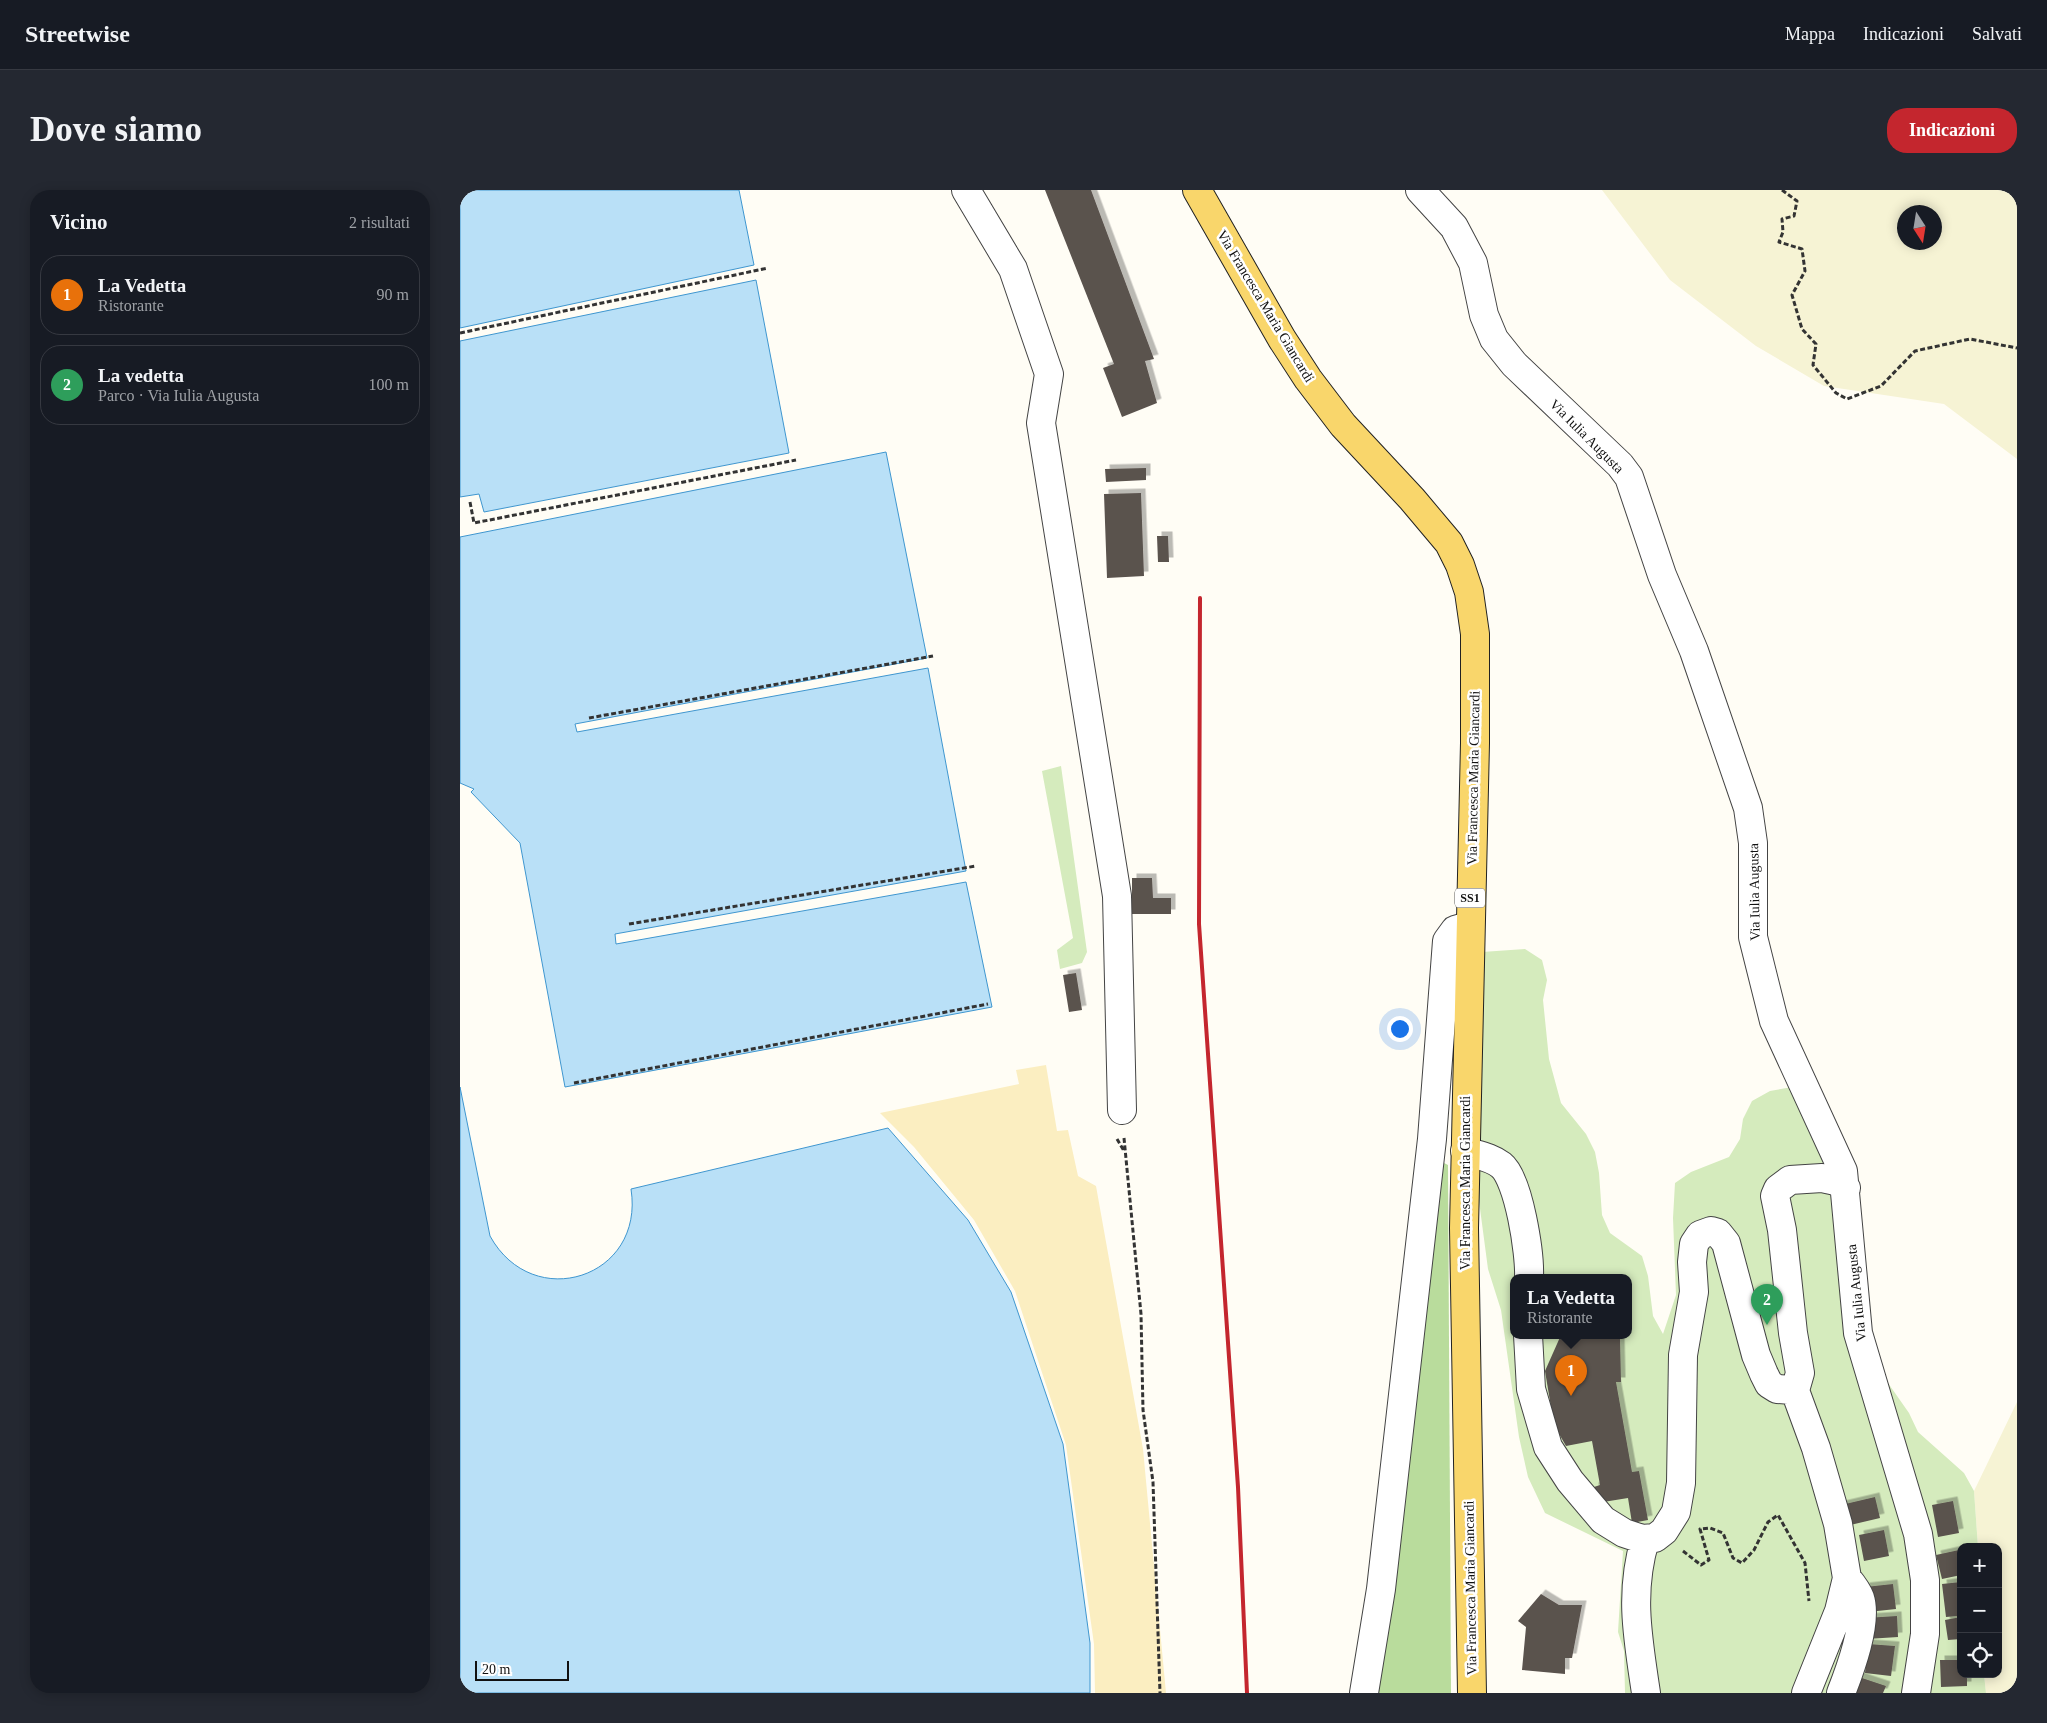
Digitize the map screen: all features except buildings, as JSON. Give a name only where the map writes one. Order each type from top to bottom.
[{"type":"main road","name":"Via Francesca Maria Giancardi","points":[[1197,190],[1282,339],[1308,379],[1343,425],[1449,543],[1460,565],[1469,592],[1475,634],[1462,928],[1465,1151],[1464,1276],[1472,1693]]},
{"type":"street","points":[[966,190],[1013,269],[1049,374],[1041,423],[1117,896],[1122,1110]]},
{"type":"street","name":"Via Iulia Augusta","points":[[1420,190],[1454,227],[1473,263],[1484,315],[1494,340],[1514,364],[1620,465],[1629,477],[1662,575],[1694,651],[1748,808],[1754,843],[1752,937],[1774,1021],[1840,1164],[1846,1188],[1858,1333],[1913,1515],[1925,1580],[1925,1634],[1916,1693]]},
{"type":"street","points":[[1364,1693],[1381,1589],[1432,1139],[1446,941],[1462,928]]},
{"type":"street","points":[[1465,1151],[1491,1159],[1506,1170],[1518,1199],[1530,1262],[1529,1274]]},
{"type":"street","points":[[1841,1693],[1850,1670],[1861,1620],[1860,1599],[1847,1578],[1838,1524],[1816,1448],[1794,1388],[1800,1373],[1793,1333],[1782,1230],[1775,1196],[1778,1189],[1790,1180],[1822,1178],[1836,1181],[1846,1188]]},
{"type":"street","points":[[1528,1339],[1531,1389],[1548,1446],[1570,1481],[1603,1520],[1624,1533],[1644,1540],[1660,1535],[1676,1512],[1681,1483],[1683,1355],[1694,1292],[1692,1262],[1694,1244],[1700,1234],[1711,1231],[1718,1233],[1726,1243],[1756,1355],[1769,1384],[1787,1391],[1794,1388]]},
{"type":"street","points":[[1644,1540],[1636,1568],[1634,1607],[1646,1693]]},
{"type":"street","points":[[1806,1693],[1836,1619],[1847,1578]]},
{"type":"path","points":[[1782,190],[1797,202],[1794,216],[1782,219],[1783,232],[1779,242],[1802,249],[1805,271],[1792,295],[1802,329],[1816,344],[1814,366],[1836,393],[1847,399],[1881,386],[1915,351],[1970,338],[2017,348]]},
{"type":"path","points":[[460,333],[768,268]]},
{"type":"path","points":[[470,502],[474,522],[796,460]]},
{"type":"path","points":[[590,718],[933,656]]},
{"type":"path","points":[[629,924],[976,866]]},
{"type":"path","points":[[574,1083],[988,1004]]},
{"type":"path","points":[[1122,1110],[1141,1314],[1143,1410],[1153,1482],[1160,1693]]},
{"type":"path","points":[[1678,1548],[1701,1565],[1708,1560],[1700,1529],[1710,1528],[1724,1533],[1733,1558],[1742,1563],[1754,1550],[1768,1522],[1778,1516],[1805,1563],[1809,1603]]},
{"type":"shaded area","points":[[1602,190],[2017,190],[2017,459],[1944,404],[1824,386],[1756,346],[1670,280]]},
{"type":"shaded area","points":[[2017,1402],[2017,1693],[1986,1693],[1984,1678],[2002,1678],[2002,1543],[1978,1543],[1974,1491]]},
{"type":"green space","points":[[1061,766],[1087,952],[1082,963],[1060,969],[1057,950],[1073,938],[1042,771]]},
{"type":"green space","points":[[1525,949],[1542,960],[1547,980],[1543,1000],[1549,1059],[1561,1103],[1586,1134],[1595,1152],[1599,1173],[1602,1215],[1610,1233],[1642,1256],[1648,1276],[1653,1316],[1663,1334],[1676,1295],[1673,1218],[1675,1183],[1691,1172],[1729,1157],[1740,1139],[1743,1119],[1752,1101],[1770,1091],[1814,1083],[1874,1363],[1909,1413],[1918,1432],[1964,1473],[1974,1491],[1978,1543],[1957,1543],[1957,1678],[1984,1678],[1986,1693],[1625,1693],[1624,1651],[1618,1632],[1623,1551],[1545,1513],[1528,1477],[1519,1437],[1501,1310],[1488,1269],[1477,1186],[1482,952]]},
{"type":"green space","points":[[1438,1160],[1448,1165],[1451,1693],[1374,1693]]},
{"type":"sand","points":[[1046,1065],[1057,1131],[1068,1130],[1078,1176],[1096,1186],[1143,1449],[1166,1693],[1095,1693],[1094,1644],[1066,1445],[1015,1291],[974,1220],[914,1147],[880,1113],[1019,1084],[1016,1070]]},
{"type":"water","points":[[460,190],[739,190],[754,265],[460,328]]},
{"type":"water","points":[[756,280],[789,453],[484,512],[479,494],[460,497],[460,341]]},
{"type":"water","points":[[886,452],[927,658],[575,724],[577,732],[928,668],[966,871],[615,934],[616,944],[966,882],[992,1007],[565,1087],[520,843],[471,792],[474,789],[460,783],[460,537]]},
{"type":"water","points":[[460,1087],[490,1236],[509,1260],[532,1274],[557,1279],[582,1275],[604,1264],[621,1245],[631,1220],[631,1189],[888,1128],[968,1220],[1011,1292],[1063,1444],[1090,1643],[1090,1693],[460,1693]]},
{"type":"railway","points":[[1200,598],[1199,924],[1238,1487],[1247,1693]]},
{"type":"place","name":"La vedetta","points":[[1767,1325]]},
{"type":"place","name":"La Vedetta","points":[[1571,1396]]}]
